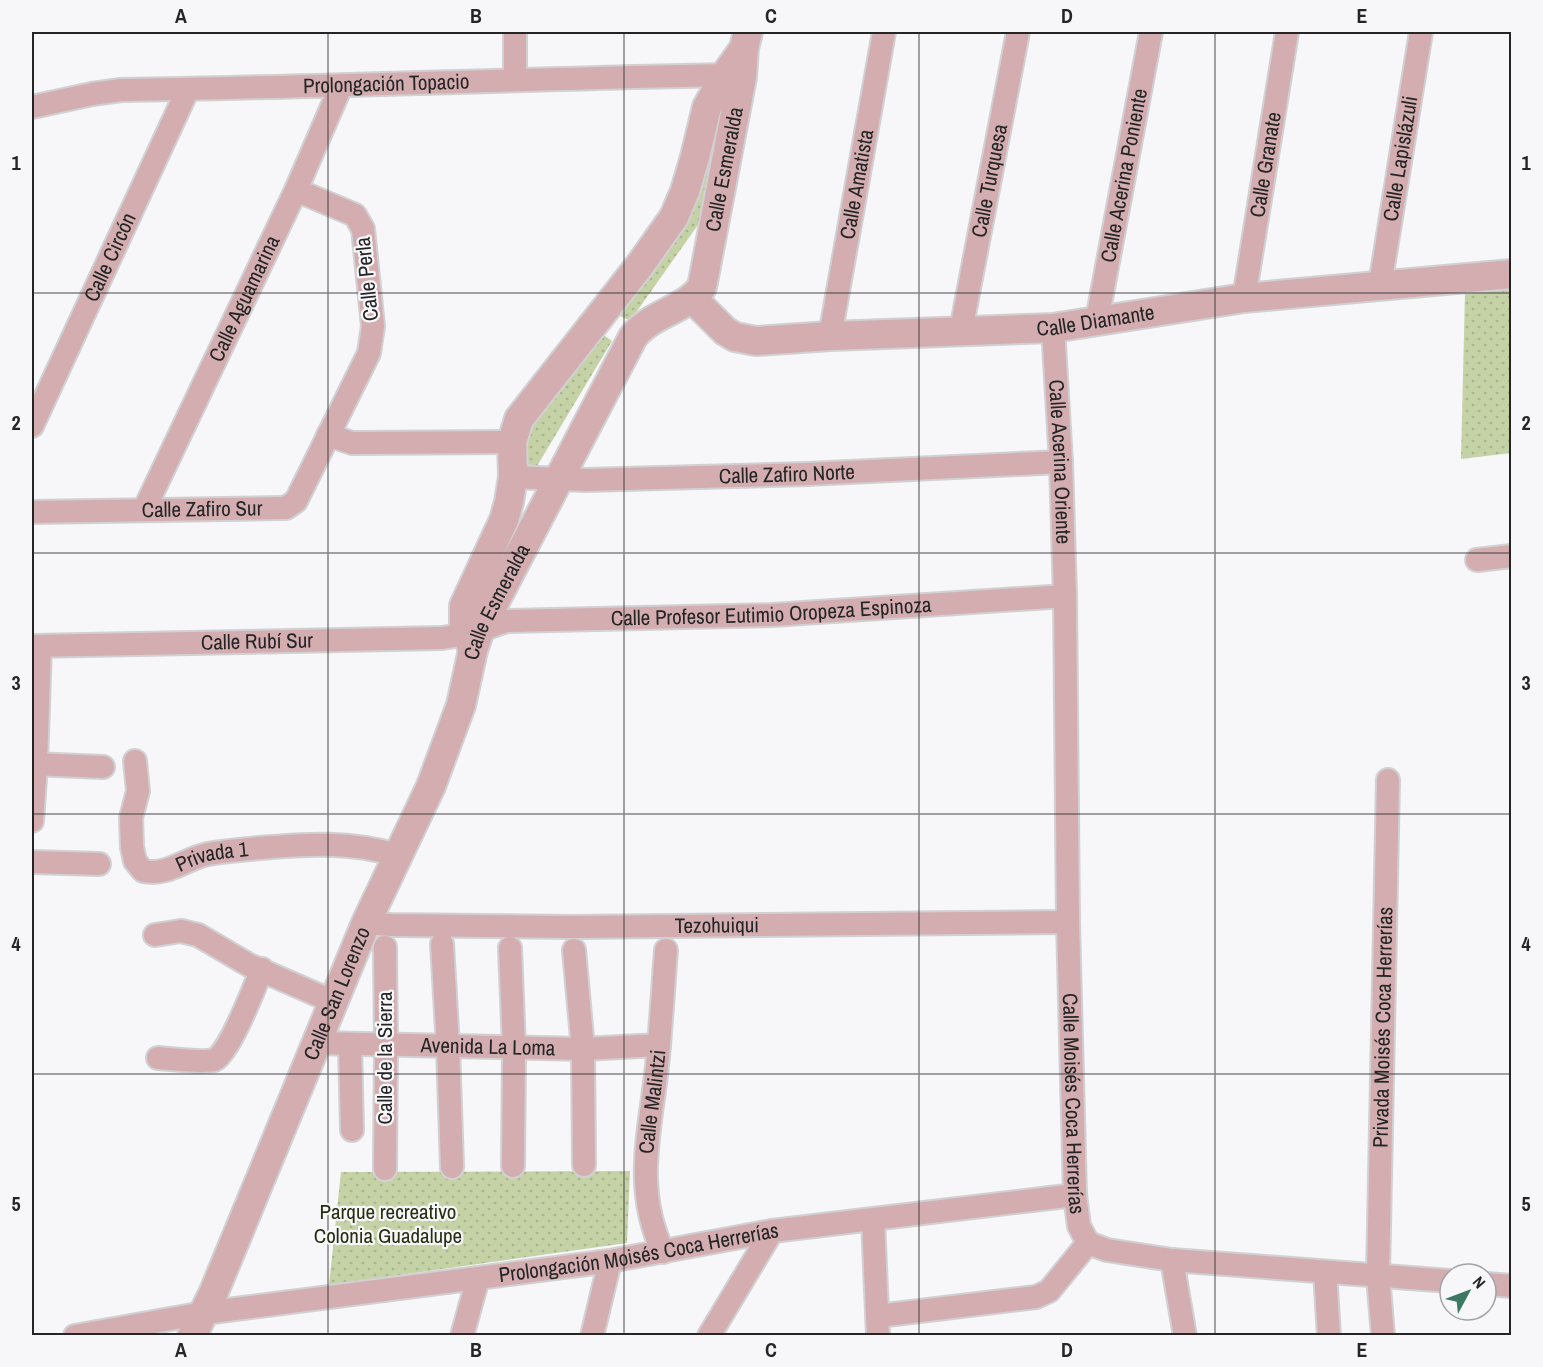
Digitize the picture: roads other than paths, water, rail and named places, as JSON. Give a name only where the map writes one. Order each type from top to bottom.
[{"type":"street","points":[[515,32],[515,79]]},
{"type":"street","name":"Calle Amatista","points":[[830,336],[884,32]]},
{"type":"street","name":"Calle Turquesa","points":[[962,330],[1018,32]]},
{"type":"street","name":"Calle Acerina Poniente","points":[[1097,320],[1151,32]]},
{"type":"street","name":"Calle Granate","points":[[1244,298],[1287,32]]},
{"type":"street","name":"Calle Lapislázuli","points":[[1380,285],[1421,32]]},
{"type":"street","points":[[733,76],[746,40]]},
{"type":"street","name":"Prolongación Topacio","points":[[34,110],[104,92],[515,79],[733,76]]},
{"type":"street","name":"Calle Esmeralda","points":[[733,76],[702,287],[692,298],[651,320],[633,337],[473,638],[464,626],[464,606],[504,520],[513,477],[514,430],[524,410],[653,248],[674,217],[685,191],[707,107],[733,76]]},
{"type":"street","name":"Calle Aguamarina","points":[[144,510],[296,190],[341,86]]},
{"type":"street","name":"Calle Circón","points":[[32,426],[188,89]]},
{"type":"street","name":"Calle Perla","points":[[296,190],[355,215],[363,229],[373,326],[372,340],[369,352],[328,435]]},
{"type":"street","name":"Calle Diamante","points":[[692,298],[726,332],[742,339],[756,341],[962,330],[1053,328],[1244,298],[1512,274]]},
{"type":"street","points":[[600,315],[633,337]]},
{"type":"street","name":"Calle Acerina Oriente","points":[[1053,328],[1061,462],[1065,596]]},
{"type":"street","points":[[328,435],[352,443],[512,442]]},
{"type":"street","name":"Calle Zafiro Sur","points":[[32,512],[286,508],[299,497],[328,435]]},
{"type":"street","name":"Calle Zafiro Norte","points":[[513,477],[586,480],[686,478],[1061,462]]},
{"type":"street","points":[[1477,560],[1512,556]]},
{"type":"street","name":"Calle Profesor Eutimio Oropeza Espinoza","points":[[473,638],[506,621],[772,615],[1065,596]]},
{"type":"street","name":"Calle Moisés Coca Herrerías","points":[[1065,596],[1068,922],[1075,1195],[1079,1226],[1088,1243],[1107,1250],[1173,1260],[1438,1280]]},
{"type":"street","name":"Calle Rubí Sur","points":[[36,646],[473,638]]},
{"type":"street","name":"Calle San Lorenzo","points":[[198,1324],[366,922],[396,855],[424,801],[453,732],[464,696],[473,638]]},
{"type":"street","points":[[32,821],[36,646]]},
{"type":"street","name":"Privada 1","points":[[135,761],[138,791],[131,818],[132,847],[135,861],[142,871],[155,873],[167,871],[189,860],[223,852],[309,843],[374,849],[396,855]]},
{"type":"street","points":[[34,764],[103,767]]},
{"type":"street","name":"Privada Moisés Coca Herrerías","points":[[1383,1335],[1378,1276],[1388,780]]},
{"type":"street","points":[[32,862],[99,864]]},
{"type":"street","name":"Tezohuiqui","points":[[366,922],[391,925],[572,927],[1068,922]]},
{"type":"street","points":[[155,935],[181,931],[190,933],[246,964],[334,1002]]},
{"type":"street","points":[[442,944],[452,1167]]},
{"type":"street","name":"Calle de la Sierra","points":[[385,947],[385,1169]]},
{"type":"street","points":[[510,948],[514,1048],[513,1166]]},
{"type":"street","points":[[574,950],[583,1049],[584,1165]]},
{"type":"street","name":"Calle Malintzi","points":[[663,1252],[648,1212],[645,1168],[659,1045],[666,950]]},
{"type":"street","points":[[158,1058],[208,1061],[218,1057],[235,1032],[262,969]]},
{"type":"street","name":"Avenida La Loma","points":[[317,1043],[583,1049],[659,1045]]},
{"type":"street","points":[[350,1044],[352,1130]]},
{"type":"street","name":"Prolongación Moisés Coca Herrerías","points":[[75,1335],[198,1324],[478,1278],[610,1261],[772,1232],[1075,1195]]},
{"type":"street","points":[[873,1220],[878,1326],[1036,1298],[1049,1291],[1088,1243]]},
{"type":"street","points":[[709,1335],[772,1232]]},
{"type":"street","points":[[1173,1260],[1185,1335]]},
{"type":"street","points":[[592,1335],[610,1261]]},
{"type":"street","points":[[1325,1272],[1329,1335]]},
{"type":"street","points":[[462,1335],[478,1278]]},
{"type":"park label","name":"Parque recreativo Colonia Guadalupe","points":[[388,1224]]}]
